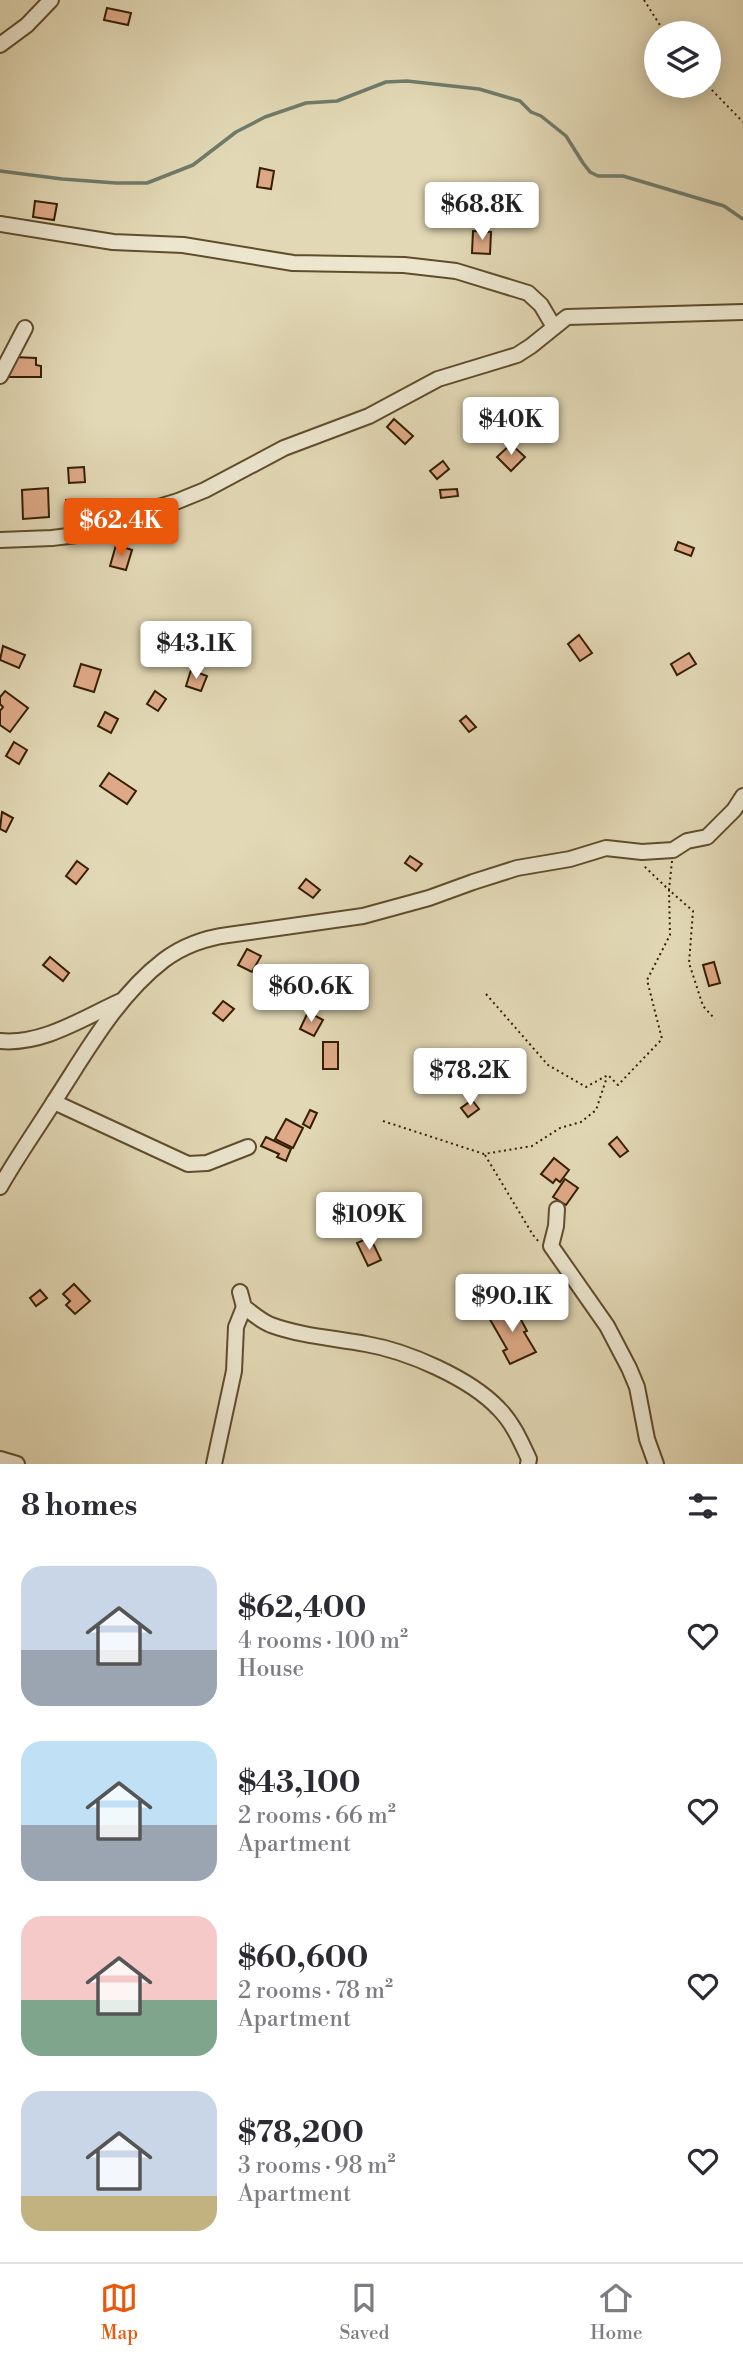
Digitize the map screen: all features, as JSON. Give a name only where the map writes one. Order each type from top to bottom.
[{"type":"street","points":[[0,45],[27,25],[51,0]]},
{"type":"street","points":[[0,224],[113,242],[183,245],[293,263],[404,265],[456,271],[528,293],[541,305],[555,327]]},
{"type":"street","points":[[0,540],[85,534],[116,520],[178,501],[205,490],[284,448],[369,416],[438,379],[517,355],[562,319],[572,315],[743,312]]},
{"type":"street","points":[[0,376],[25,328]]},
{"type":"street","points":[[0,1187],[123,1001],[165,959],[207,938],[363,916],[429,898],[517,868],[570,859],[606,848],[642,852],[673,850],[687,841],[707,838],[734,810],[743,796]]},
{"type":"street","points":[[0,1041],[33,1040],[123,1001]]},
{"type":"street","points":[[54,1102],[188,1164],[207,1163],[248,1147]]},
{"type":"street","points":[[556,1209],[556,1226],[551,1246],[607,1326],[629,1368],[637,1387],[647,1439],[656,1464]]},
{"type":"street","points":[[214,1464],[234,1371],[236,1327],[244,1307],[240,1292]]},
{"type":"street","points":[[244,1307],[268,1324],[295,1332],[370,1344],[403,1354],[466,1381],[499,1409],[518,1436],[530,1460],[528,1464]]},
{"type":"street","points":[[0,1459],[17,1464]]},
{"type":"path","points":[[644,0],[654,21]]},
{"type":"path","points":[[720,98],[743,122]]},
{"type":"path","points":[[608,1075],[618,1085],[662,1039],[647,980],[670,935],[669,890],[673,850]]},
{"type":"path","points":[[629,851],[693,911],[689,963],[703,1006],[715,1019]]},
{"type":"path","points":[[486,995],[548,1065],[586,1087],[608,1075]]},
{"type":"path","points":[[383,1121],[484,1154],[531,1146],[560,1128],[580,1122],[596,1110],[608,1075]]},
{"type":"path","points":[[484,1154],[533,1235],[545,1249],[556,1251]]},
{"type":"building","points":[[107,8],[131,13],[128,25],[104,20]]},
{"type":"building","points":[[260,168],[274,171],[271,189],[257,187]]},
{"type":"building","points":[[478,186],[497,187],[495,210],[476,208]]},
{"type":"building","points":[[35,201],[57,204],[54,220],[33,217]]},
{"type":"building","points":[[473,231],[491,232],[490,254],[472,253]]},
{"type":"building","points":[[13,357],[36,358],[36,365],[41,366],[41,377],[9,377],[9,363]]},
{"type":"building","points":[[394,419],[413,436],[405,444],[387,427]]},
{"type":"building","points":[[511,444],[525,457],[511,471],[497,457]]},
{"type":"building","points":[[443,461],[449,469],[437,479],[430,471]]},
{"type":"building","points":[[84,467],[85,482],[69,483],[68,468]]},
{"type":"building","points":[[48,488],[49,517],[23,519],[22,490]]},
{"type":"building","points":[[457,489],[458,496],[441,498],[440,490]]},
{"type":"building","points":[[90,499],[91,517],[67,518],[66,500]]},
{"type":"building","points":[[678,542],[694,548],[691,556],[675,550]]},
{"type":"building","points":[[116,545],[132,550],[126,570],[110,566]]},
{"type":"building","points":[[579,635],[592,653],[580,661],[568,644]]},
{"type":"building","points":[[3,646],[25,655],[19,668],[0,660]]},
{"type":"building","points":[[689,653],[696,664],[677,675],[671,664]]},
{"type":"building","points":[[81,664],[101,670],[94,692],[74,686]]},
{"type":"building","points":[[191,670],[207,676],[201,691],[186,686]]},
{"type":"building","points":[[5,691],[28,708],[10,732],[0,725],[0,711],[3,707],[0,697]]},
{"type":"building","points":[[155,691],[166,699],[158,711],[147,704]]},
{"type":"building","points":[[105,712],[118,719],[111,733],[98,726]]},
{"type":"building","points":[[466,716],[476,727],[469,732],[460,721]]},
{"type":"building","points":[[14,742],[27,750],[19,764],[6,756]]},
{"type":"building","points":[[109,773],[136,791],[127,804],[100,786]]},
{"type":"building","points":[[2,812],[13,818],[6,832],[0,829]]},
{"type":"building","points":[[410,856],[422,864],[416,871],[405,863]]},
{"type":"building","points":[[77,861],[88,869],[76,884],[66,876]]},
{"type":"building","points":[[306,879],[320,890],[313,898],[299,888]]},
{"type":"building","points":[[247,949],[261,956],[252,972],[238,965]]},
{"type":"building","points":[[50,957],[69,973],[63,981],[43,965]]},
{"type":"building","points":[[714,962],[720,983],[709,986],[703,965]]},
{"type":"building","points":[[223,1001],[234,1009],[223,1021],[213,1013]]},
{"type":"building","points":[[308,1012],[323,1020],[314,1036],[300,1029]]},
{"type":"building","points":[[323,1042],[338,1042],[338,1069],[323,1069]]},
{"type":"building","points":[[472,1100],[479,1109],[468,1117],[461,1108]]},
{"type":"building","points":[[310,1110],[317,1113],[310,1128],[303,1124]]},
{"type":"building","points":[[286,1119],[303,1128],[293,1148],[275,1139]]},
{"type":"building","points":[[266,1137],[291,1149],[286,1161],[277,1157],[279,1154],[261,1146]]},
{"type":"building","points":[[617,1137],[628,1151],[620,1157],[609,1144]]},
{"type":"building","points":[[554,1158],[569,1170],[560,1182],[556,1179],[553,1183],[541,1174]]},
{"type":"building","points":[[565,1179],[578,1188],[566,1205],[553,1197]]},
{"type":"building","points":[[370,1237],[381,1260],[368,1266],[357,1243]]},
{"type":"building","points":[[74,1284],[90,1301],[75,1314],[66,1305],[70,1301],[63,1294]]},
{"type":"building","points":[[40,1290],[47,1298],[36,1306],[30,1298]]},
{"type":"building","points":[[511,1303],[515,1310],[512,1312],[515,1316],[518,1314],[527,1331],[524,1332],[536,1352],[510,1364],[503,1351],[507,1349],[488,1316]]},
{"type":"waterway","points":[[0,171],[62,179],[147,183],[193,165],[236,132],[265,117],[306,103],[337,101],[386,82],[407,81],[479,89],[520,101],[566,136],[590,172],[598,176],[623,176],[724,206],[743,219]]}]
